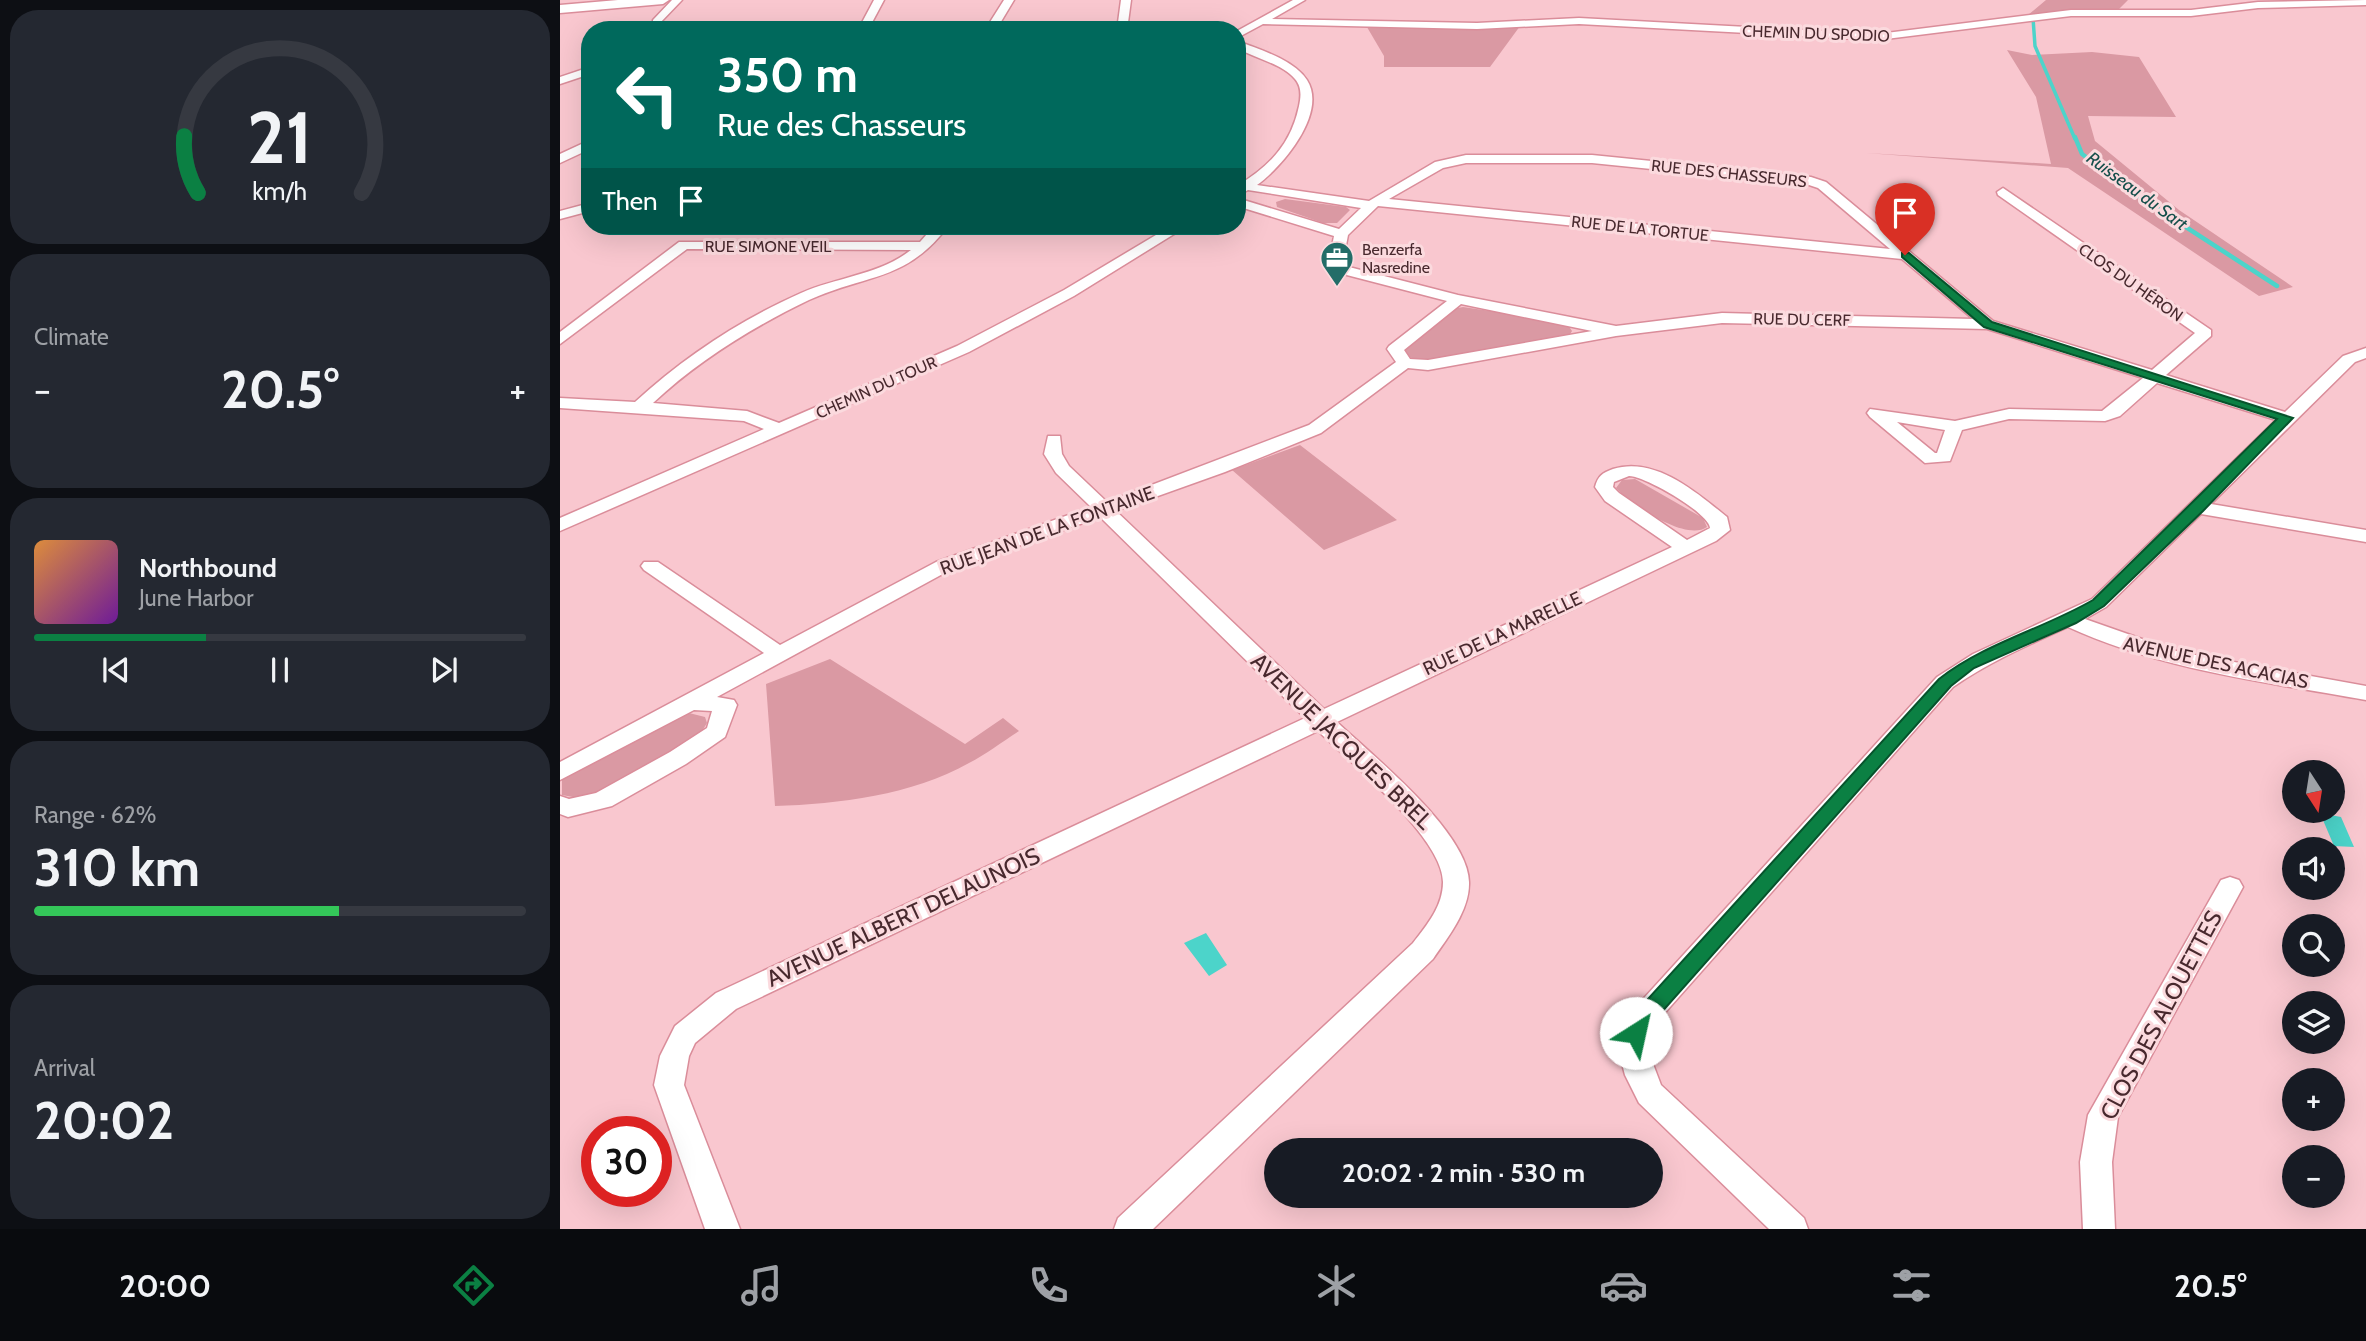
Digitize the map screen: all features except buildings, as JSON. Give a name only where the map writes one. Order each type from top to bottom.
[{"type":"main road","points":[[560,9],[663,0]]},
{"type":"street","points":[[657,21],[677,0]]},
{"type":"street","points":[[868,21],[879,0]]},
{"type":"street","points":[[998,21],[1009,0]]},
{"type":"street","points":[[1123,21],[1126,0]]},
{"type":"street","points":[[1246,31],[1300,0]]},
{"type":"street","name":"CHEMIN DU SPODIO","points":[[1265,22],[1492,26],[1579,21],[1888,37],[2071,13],[2191,13],[2258,5],[2366,2]]},
{"type":"street","points":[[1246,48],[1290,68],[1302,79],[1307,92],[1301,121],[1289,151],[1279,164],[1246,186]]},
{"type":"street","points":[[560,81],[581,73]]},
{"type":"street","points":[[560,159],[581,148]]},
{"type":"street","name":"RUE DES CHASSEURS","points":[[1341,234],[1373,204],[1439,165],[1466,159],[1592,159],[1795,178],[1822,185],[1988,324],[2286,418]]},
{"type":"street","name":"RUE DE LA TORTUE","points":[[1246,189],[1905,255]]},
{"type":"street","name":"CLOS DU HÉRON","points":[[2003,192],[2205,333],[2155,376]]},
{"type":"street","points":[[1246,205],[1341,234]]},
{"type":"street","points":[[560,215],[581,210]]},
{"type":"street","name":"RUE DU CERF","points":[[1341,234],[1336,262],[1344,270],[1458,299],[1616,331]]},
{"type":"street","points":[[639,407],[660,386],[754,323],[809,295],[892,267],[923,246],[933,235]]},
{"type":"street","name":"CHEMIN DU TOUR","points":[[560,525],[1014,324],[1165,235]]},
{"type":"street","name":"RUE SIMONE VEIL","points":[[560,339],[684,245],[923,246]]},
{"type":"street","points":[[1405,363],[1395,349],[1458,299]]},
{"type":"street","name":"RUE DU CERF","points":[[1405,363],[1428,365],[1616,331],[1688,321],[1756,317],[1988,324]]},
{"type":"street","points":[[1792,1229],[1650,1094],[1637,1073],[1633,1054],[1636,1033],[1644,1017],[1945,682],[1968,664],[2070,620],[2099,603],[2349,359],[2366,353]]},
{"type":"street","name":"RUE JEAN DE LA FONTAINE","points":[[560,772],[943,566],[1280,445],[1315,429],[1405,363]]},
{"type":"street","points":[[1955,426],[2009,414],[2105,416],[2114,412],[2155,376]]},
{"type":"street","points":[[560,403],[747,416],[779,429]]},
{"type":"street","name":"AVENUE JACQUES BREL","points":[[1054,440],[1053,454],[1062,469],[1439,836],[1455,865],[1457,893],[1446,921],[1423,951],[1130,1229]]},
{"type":"street","name":"RUE DE LA MARELLE","points":[[1319,719],[1685,547],[1720,530],[1720,522],[1646,472],[1618,473],[1606,479],[1604,487],[1612,497],[1685,547]]},
{"type":"street","points":[[2198,508],[2366,536]]},
{"type":"street","points":[[651,566],[778,653]]},
{"type":"street","name":"AVENUE DES ACACIAS","points":[[2070,620],[2107,638],[2161,654],[2366,693]]},
{"type":"street","points":[[560,805],[568,808],[603,800],[717,732],[726,705],[688,702]]},
{"type":"street","name":"AVENUE ALBERT DELAUNOIS","points":[[724,1229],[669,1084],[671,1062],[679,1040],[700,1018],[739,995],[1319,719]]},
{"type":"street","name":"CLOS DES ALOUETTES","points":[[2099,1229],[2095,1162],[2103,1115],[2230,887]]},
{"type":"shaded area","points":[[2046,0],[2128,0],[2117,11],[2028,15]]},
{"type":"shaded area","points":[[1364,22],[1523,22],[1490,67],[1384,67],[1384,56]]},
{"type":"shaded area","points":[[2007,50],[2032,55],[2092,52],[2139,57],[2176,117],[2088,116],[2095,141],[2179,210],[2293,287],[2259,296],[2068,168],[1866,153],[2051,164],[2036,97]]},
{"type":"shaded area","points":[[1285,199],[1346,207],[1350,210],[1337,223],[1323,223],[1277,207],[1276,202]]},
{"type":"shaded area","points":[[1463,307],[1558,321],[1568,325],[1572,331],[1569,336],[1434,360],[1420,361],[1406,356],[1403,348],[1453,309]]},
{"type":"shaded area","points":[[1300,445],[1397,520],[1324,550],[1232,470]]},
{"type":"shaded area","points":[[1635,479],[1703,518],[1707,527],[1686,530],[1646,512],[1616,488],[1622,480]]},
{"type":"shaded area","points":[[830,659],[965,744],[1003,718],[1019,731],[969,763],[924,783],[875,796],[775,806],[766,684]]},
{"type":"shaded area","points":[[689,713],[705,717],[707,723],[699,736],[593,794],[578,798],[562,795],[562,780],[571,772],[677,716]]},
{"type":"water","points":[[2324,823],[2344,823],[2354,847],[2345,847],[2345,837],[2330,837]]},
{"type":"water","points":[[1206,933],[1227,965],[1209,976],[1184,943]]},
{"type":"waterway","name":"Ruisseau du Sart","points":[[2033,18],[2035,46],[2075,139]]},
{"type":"waterway","name":"Ruisseau du Sart","points":[[2075,137],[2082,154],[2141,198],[2277,286]]},
{"type":"place","name":"Benzerfa Nasredine","points":[[1337,288]]},
{"type":"route","points":[[1636,1033],[1644,1017],[1945,682],[1968,664],[2070,620],[2099,603],[2286,418],[1988,324],[1905,255]]}]
